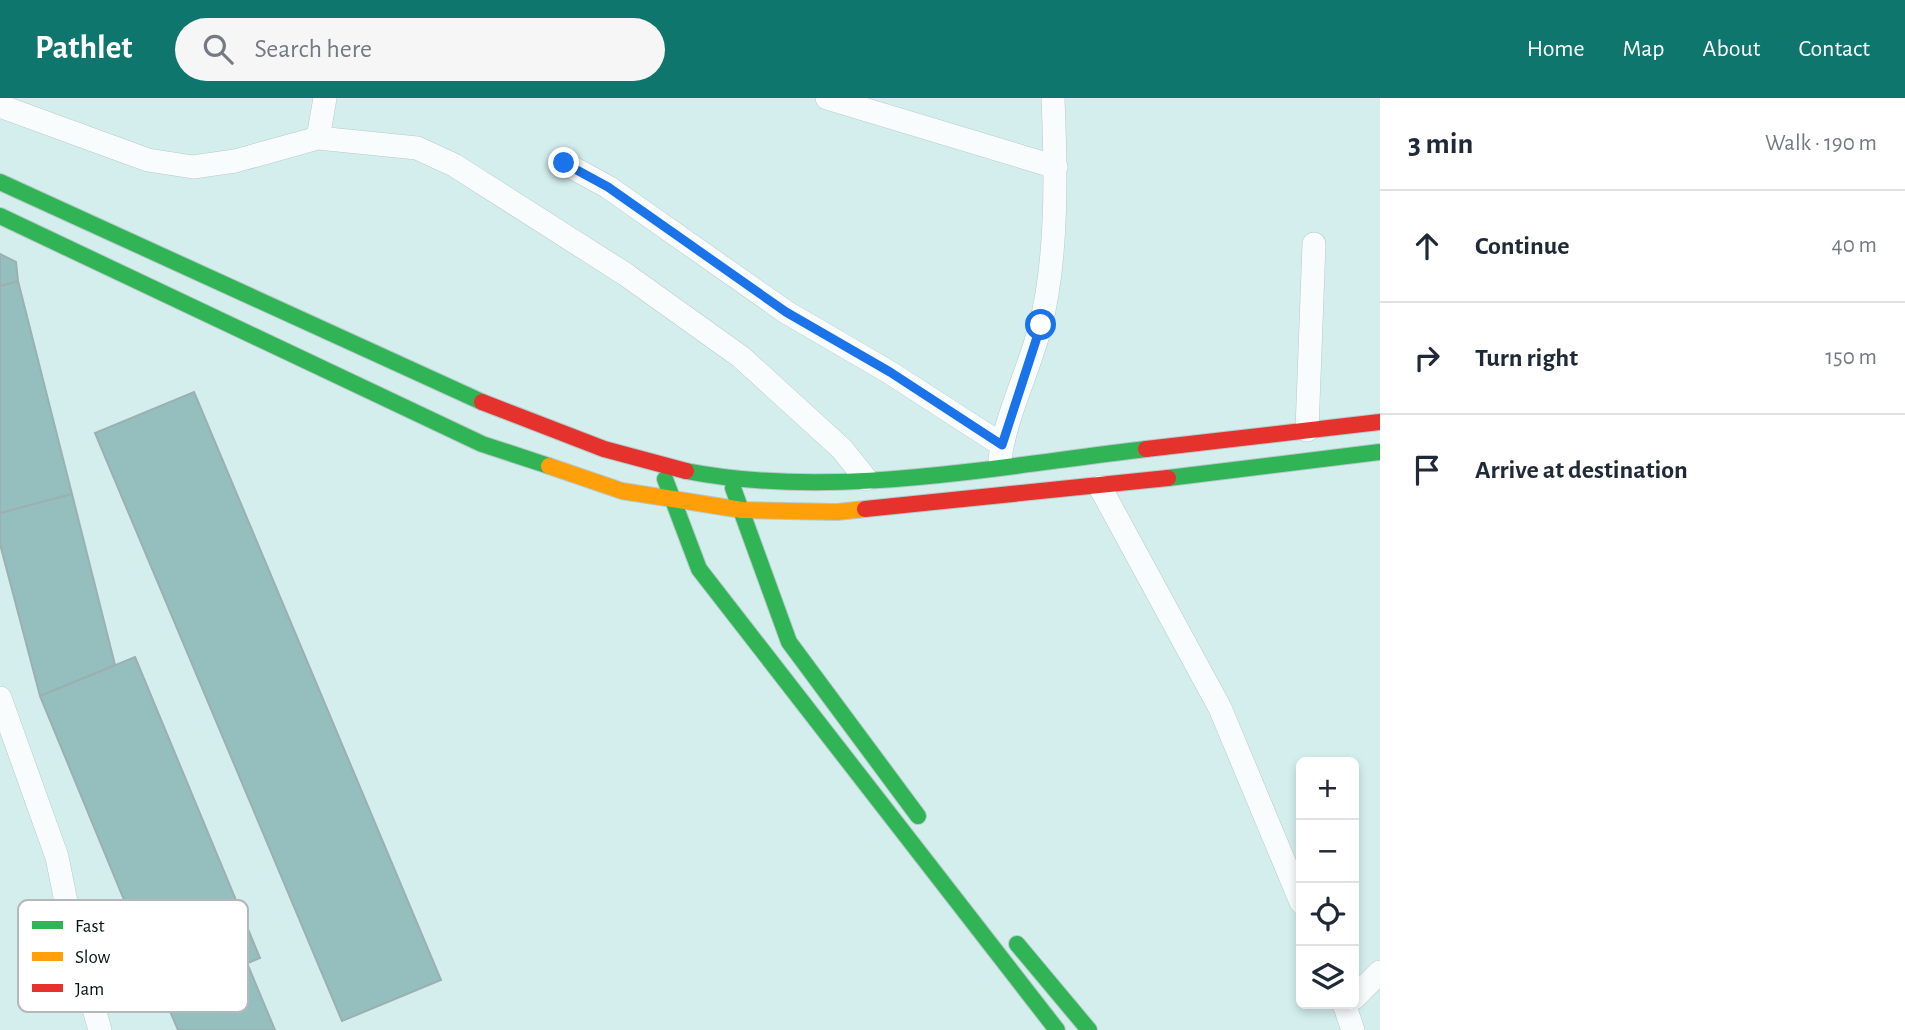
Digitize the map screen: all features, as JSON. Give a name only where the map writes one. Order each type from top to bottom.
[{"type":"main road","points":[[0,182],[451,388],[512,414],[662,466],[728,476],[804,482],[908,478],[1001,455],[1380,422]]},
{"type":"main road","points":[[0,216],[481,444],[622,491],[743,510],[837,512],[1100,487],[1380,452]]},
{"type":"main road","points":[[662,466],[670,499],[699,569],[1057,1030]]},
{"type":"main road","points":[[728,476],[743,510],[789,642],[925,825]]},
{"type":"main road","points":[[1009,933],[1089,1030]]},
{"type":"street","points":[[318,138],[325,98]]},
{"type":"street","points":[[827,98],[1055,167]]},
{"type":"street","points":[[564,163],[608,187],[786,312],[890,372],[1001,455],[1041,325],[1049,272],[1055,167],[1053,98]]},
{"type":"street","points":[[0,106],[148,160],[193,167],[235,161],[318,138],[417,148],[454,165],[625,274],[741,357],[842,449],[866,479]]},
{"type":"street","points":[[1307,430],[1314,244]]},
{"type":"street","points":[[1100,487],[1220,708],[1296,890]]},
{"type":"street","points":[[0,698],[57,857],[66,900]]},
{"type":"street","points":[[1359,992],[1380,972]]},
{"type":"street","points":[[1349,1009],[1353,1030]]},
{"type":"street","points":[[95,1012],[100,1030]]},
{"type":"building","points":[[0,254],[16,262],[18,281],[0,286]]},
{"type":"building","points":[[18,281],[72,494],[0,513],[0,286]]},
{"type":"building","points":[[194,392],[441,980],[342,1021],[95,433]]},
{"type":"building","points":[[72,494],[115,665],[40,696],[0,544],[0,513]]},
{"type":"building","points":[[135,657],[236,900],[124,900],[40,696]]},
{"type":"building","points":[[248,929],[260,958],[248,963]]},
{"type":"building","points":[[248,965],[275,1030],[178,1030],[170,1012],[248,1012]]},
{"type":"traffic: fast","points":[[0,182],[482,402]]},
{"type":"traffic: fast","points":[[0,216],[482,444],[549,466]]},
{"type":"traffic: fast","points":[[686,471],[742,479],[858,481],[974,471],[1146,449]]},
{"type":"traffic: fast","points":[[1168,478],[1380,452]]},
{"type":"traffic: fast","points":[[665,479],[699,569],[1057,1030]]},
{"type":"traffic: fast","points":[[733,488],[789,642],[918,816]]},
{"type":"traffic: fast","points":[[1017,944],[1089,1030]]},
{"type":"traffic: slow","points":[[549,466],[622,491],[742,510],[837,512],[865,509]]},
{"type":"traffic: jam","points":[[482,402],[604,449],[686,471]]},
{"type":"traffic: jam","points":[[1146,449],[1380,422]]},
{"type":"traffic: jam","points":[[865,509],[1168,478]]},
{"type":"route","points":[[564,163],[608,187],[786,312],[890,372],[1002,445],[1041,325]]}]
